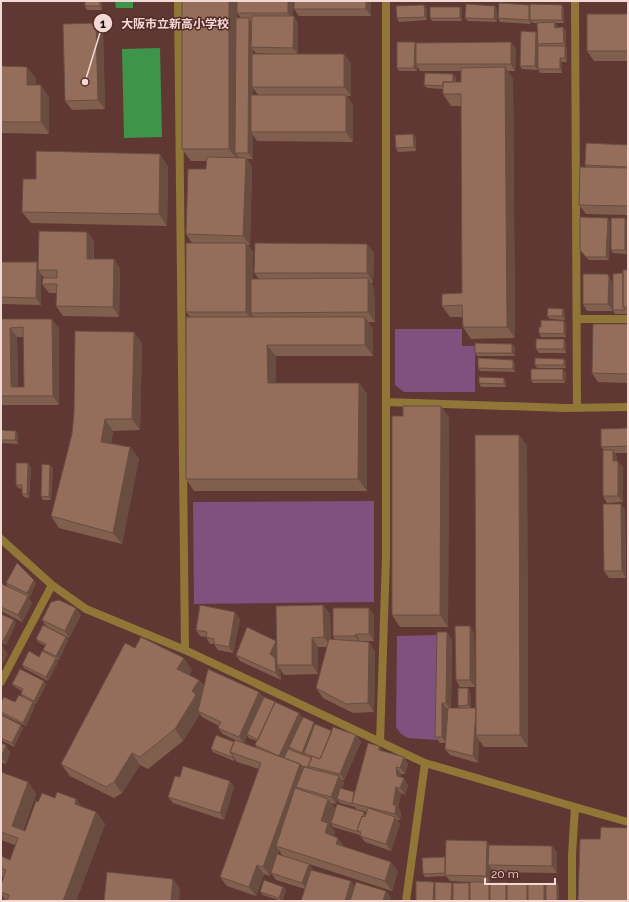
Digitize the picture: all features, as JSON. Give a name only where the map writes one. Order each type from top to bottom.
[{"type":"street","points":[[178,1],[185,650]]},
{"type":"street","points":[[380,742],[386,557],[386,1]]},
{"type":"street","points":[[575,1],[577,408]]},
{"type":"street","points":[[576,319],[628,319]]},
{"type":"street","points":[[386,402],[577,408],[628,408]]},
{"type":"street","points":[[1,539],[52,585],[86,609],[185,650],[425,763],[628,822]]},
{"type":"street","points":[[1,682],[52,585]]},
{"type":"street","points":[[406,901],[425,763]]},
{"type":"street","points":[[572,901],[572,854],[575,807]]},
{"type":"shaded area","points":[[115,1],[133,1],[133,8],[116,8]]},
{"type":"shaded area","points":[[160,48],[162,137],[124,138],[122,49]]},
{"type":"shaded area","points":[[395,329],[462,329],[462,346],[475,346],[475,392],[404,392],[395,385]]},
{"type":"shaded area","points":[[374,501],[374,602],[194,604],[193,502]]},
{"type":"shaded area","points":[[437,635],[437,740],[408,738],[401,734],[396,727],[397,636]]},
{"type":"building","points":[[85,1],[100,1],[100,6],[85,6]]},
{"type":"building","points":[[182,1],[229,1],[229,149],[182,149]]},
{"type":"building","points":[[237,1],[288,1],[288,13],[237,13]]},
{"type":"building","points":[[294,1],[366,1],[366,9],[294,9]]},
{"type":"building","points":[[499,3],[529,5],[529,20],[498,18]]},
{"type":"building","points":[[466,4],[495,6],[494,19],[465,18]]},
{"type":"building","points":[[530,4],[562,5],[562,20],[530,20]]},
{"type":"building","points":[[424,5],[425,17],[397,18],[396,6]]},
{"type":"building","points":[[430,7],[460,7],[460,18],[430,18]]},
{"type":"building","points":[[587,14],[628,14],[628,51],[587,51]]},
{"type":"building","points":[[252,16],[294,16],[293,48],[251,47]]},
{"type":"building","points":[[236,18],[249,18],[248,153],[235,153]]},
{"type":"building","points":[[554,22],[555,28],[563,27],[564,43],[538,44],[537,23]]},
{"type":"building","points":[[96,23],[98,100],[65,101],[63,24]]},
{"type":"building","points":[[521,31],[536,32],[535,66],[520,66]]},
{"type":"building","points":[[397,42],[415,42],[414,68],[397,68]]},
{"type":"building","points":[[511,42],[511,64],[416,64],[416,43]]},
{"type":"building","points":[[538,46],[565,46],[565,58],[560,58],[560,69],[538,69]]},
{"type":"building","points":[[252,54],[344,54],[344,87],[252,87]]},
{"type":"building","points":[[1,66],[27,67],[27,85],[41,85],[41,122],[1,122]]},
{"type":"building","points":[[505,67],[507,327],[463,327],[462,305],[442,306],[442,294],[462,293],[461,94],[443,94],[443,82],[461,82],[461,68]]},
{"type":"building","points":[[425,73],[453,74],[453,82],[443,82],[443,86],[424,85]]},
{"type":"building","points":[[251,95],[346,95],[346,132],[251,132]]},
{"type":"building","points":[[413,134],[414,147],[396,148],[395,135]]},
{"type":"building","points":[[586,143],[628,145],[628,167],[585,165]]},
{"type":"building","points":[[36,151],[160,154],[159,214],[22,212],[23,179],[36,179]]},
{"type":"building","points":[[207,157],[246,158],[243,236],[186,234],[188,169],[206,169]]},
{"type":"building","points":[[580,167],[628,168],[628,206],[579,205]]},
{"type":"building","points":[[580,217],[608,218],[606,257],[586,257],[580,250]]},
{"type":"building","points":[[611,218],[625,218],[625,250],[611,250]]},
{"type":"building","points":[[39,231],[87,232],[87,259],[114,259],[113,307],[56,306],[57,284],[42,284],[43,278],[57,278],[57,270],[38,270]]},
{"type":"building","points":[[186,243],[246,243],[246,312],[186,312]]},
{"type":"building","points":[[255,243],[367,244],[367,273],[254,273]]},
{"type":"building","points":[[1,262],[37,262],[36,298],[1,297]]},
{"type":"building","points":[[623,270],[628,270],[628,307],[623,307]]},
{"type":"building","points":[[623,273],[623,307],[625,310],[613,310],[613,274]]},
{"type":"building","points":[[583,274],[607,274],[609,276],[608,304],[583,304]]},
{"type":"building","points":[[368,278],[368,312],[251,313],[251,279]]},
{"type":"building","points":[[548,308],[563,309],[562,316],[547,316]]},
{"type":"building","points":[[186,317],[365,317],[365,345],[267,345],[268,383],[359,383],[358,479],[186,479]]},
{"type":"building","points":[[1,319],[52,319],[53,396],[1,396]],"holes":[[[23,327],[24,387],[11,387],[10,328]]]},
{"type":"building","points":[[541,320],[564,321],[564,334],[539,333]]},
{"type":"building","points":[[593,324],[628,324],[628,374],[592,373]]},
{"type":"building","points":[[75,331],[134,332],[132,419],[105,419],[101,442],[130,447],[113,533],[51,516],[72,434],[74,413]]},
{"type":"building","points":[[536,339],[564,339],[564,349],[536,349]]},
{"type":"building","points":[[475,343],[512,344],[512,353],[475,353]]},
{"type":"building","points":[[478,358],[513,360],[513,369],[478,368]]},
{"type":"building","points":[[535,358],[564,359],[564,365],[535,365]]},
{"type":"building","points":[[531,369],[563,369],[563,380],[531,380]]},
{"type":"building","points":[[479,377],[504,378],[504,384],[479,383]]},
{"type":"building","points":[[403,406],[441,406],[440,615],[392,615],[392,416],[403,416]]},
{"type":"building","points":[[628,428],[628,446],[601,447],[601,429]]},
{"type":"building","points":[[1,430],[16,431],[15,440],[1,440]]},
{"type":"building","points":[[475,435],[519,435],[520,735],[476,735]]},
{"type":"building","points":[[603,450],[613,450],[613,461],[618,461],[618,496],[603,496]]},
{"type":"building","points":[[16,463],[28,463],[27,494],[22,494],[22,485],[16,485]]},
{"type":"building","points":[[42,464],[50,465],[49,497],[41,496]]},
{"type":"building","points":[[603,504],[621,504],[622,571],[604,571]]},
{"type":"building","points":[[17,563],[34,580],[27,593],[6,583]]},
{"type":"building","points":[[2,584],[28,596],[18,615],[1,607]]},
{"type":"building","points":[[59,600],[76,608],[65,631],[42,620],[51,602]]},
{"type":"building","points":[[200,605],[235,612],[229,647],[214,644],[214,639],[206,637],[207,632],[196,630]]},
{"type":"building","points":[[323,605],[324,637],[312,638],[312,665],[277,665],[276,606]]},
{"type":"building","points":[[333,608],[369,608],[369,634],[356,634],[355,636],[333,636]]},
{"type":"building","points":[[1,614],[14,620],[3,641],[1,640]]},
{"type":"building","points":[[43,625],[66,637],[56,656],[43,650],[46,644],[36,639]]},
{"type":"building","points":[[455,626],[470,626],[470,680],[456,680]]},
{"type":"building","points":[[247,627],[276,641],[270,654],[275,658],[276,673],[236,655]]},
{"type":"building","points":[[437,632],[447,632],[446,703],[442,703],[442,737],[435,737]]},
{"type":"building","points":[[141,637],[184,658],[177,669],[199,680],[192,691],[196,695],[175,729],[140,757],[132,753],[114,782],[106,787],[61,764],[125,643],[135,648]]},
{"type":"building","points":[[329,639],[369,642],[368,703],[346,704],[316,688]]},
{"type":"building","points":[[29,651],[39,657],[42,651],[56,658],[46,677],[22,665]]},
{"type":"building","points":[[20,669],[44,681],[34,701],[21,694],[23,689],[12,684]]},
{"type":"building","points":[[208,669],[259,692],[239,737],[218,728],[221,722],[198,711]]},
{"type":"building","points":[[458,688],[468,688],[468,705],[458,706]]},
{"type":"building","points":[[19,695],[33,702],[23,723],[1,712],[1,702],[4,697],[15,702]]},
{"type":"building","points":[[264,697],[276,702],[258,740],[247,734]]},
{"type":"building","points":[[275,702],[299,713],[279,756],[255,745]]},
{"type":"building","points":[[448,708],[476,708],[473,756],[445,749]]},
{"type":"building","points":[[1,715],[21,725],[12,743],[1,738]]},
{"type":"building","points":[[303,717],[314,722],[302,753],[289,747]]},
{"type":"building","points":[[315,724],[332,731],[320,759],[304,753]]},
{"type":"building","points":[[333,727],[356,735],[340,774],[308,766],[312,756],[320,759]]},
{"type":"building","points":[[216,735],[234,742],[230,752],[233,756],[232,757],[211,749]]},
{"type":"building","points":[[235,740],[300,764],[263,867],[257,865],[249,887],[220,877],[261,763],[230,752]]},
{"type":"building","points":[[1,743],[6,745],[1,757]]},
{"type":"building","points":[[368,743],[379,746],[379,750],[404,757],[400,768],[396,767],[397,776],[404,778],[400,788],[396,787],[393,805],[396,805],[395,814],[352,803]]},
{"type":"building","points":[[288,749],[312,758],[308,766],[309,768],[284,758]]},
{"type":"building","points":[[183,766],[230,781],[220,813],[168,797],[175,776],[180,777]]},
{"type":"building","points":[[304,767],[339,776],[331,797],[296,787]]},
{"type":"building","points":[[1,772],[28,782],[12,826],[25,831],[36,801],[38,802],[42,793],[55,798],[57,792],[76,799],[75,804],[96,812],[63,901],[7,901],[9,895],[1,892],[1,885],[6,870],[1,868],[1,856],[10,860],[18,838],[1,832]]},
{"type":"building","points":[[295,788],[328,799],[321,821],[328,823],[325,833],[338,838],[336,844],[391,862],[385,881],[276,846]]},
{"type":"building","points":[[340,788],[354,792],[352,804],[337,799]]},
{"type":"building","points":[[337,804],[364,812],[357,830],[358,832],[331,823]]},
{"type":"building","points":[[368,808],[395,817],[386,844],[360,836],[361,832],[357,830],[362,816],[365,817]]},
{"type":"building","points":[[601,827],[628,828],[628,901],[578,901],[580,839],[600,839]]},
{"type":"building","points":[[446,840],[487,841],[486,876],[445,875]]},
{"type":"building","points":[[489,845],[552,846],[552,866],[488,865]]},
{"type":"building","points":[[277,854],[309,864],[302,883],[271,873]]},
{"type":"building","points":[[445,857],[445,873],[423,874],[422,858]]},
{"type":"building","points":[[311,870],[351,881],[345,901],[301,901]]},
{"type":"building","points":[[107,872],[173,879],[171,901],[104,901]]},
{"type":"building","points":[[264,880],[283,887],[279,898],[260,892]]},
{"type":"building","points":[[416,881],[434,882],[433,901],[416,901]]},
{"type":"building","points":[[356,882],[386,891],[383,901],[350,901]]},
{"type":"building","points":[[435,882],[452,883],[451,901],[435,901]]},
{"type":"building","points":[[470,882],[489,882],[489,901],[470,901]]},
{"type":"building","points":[[506,882],[506,901],[490,901],[490,883]]},
{"type":"building","points":[[453,883],[469,883],[469,901],[453,901]]},
{"type":"building","points":[[527,883],[527,901],[507,901],[507,884]]},
{"type":"building","points":[[546,883],[557,883],[557,901],[546,901]]},
{"type":"building","points":[[528,884],[544,884],[544,901],[528,901]]},
{"type":"place","name":"大阪市立新高小学校","points":[[85,82]]}]
